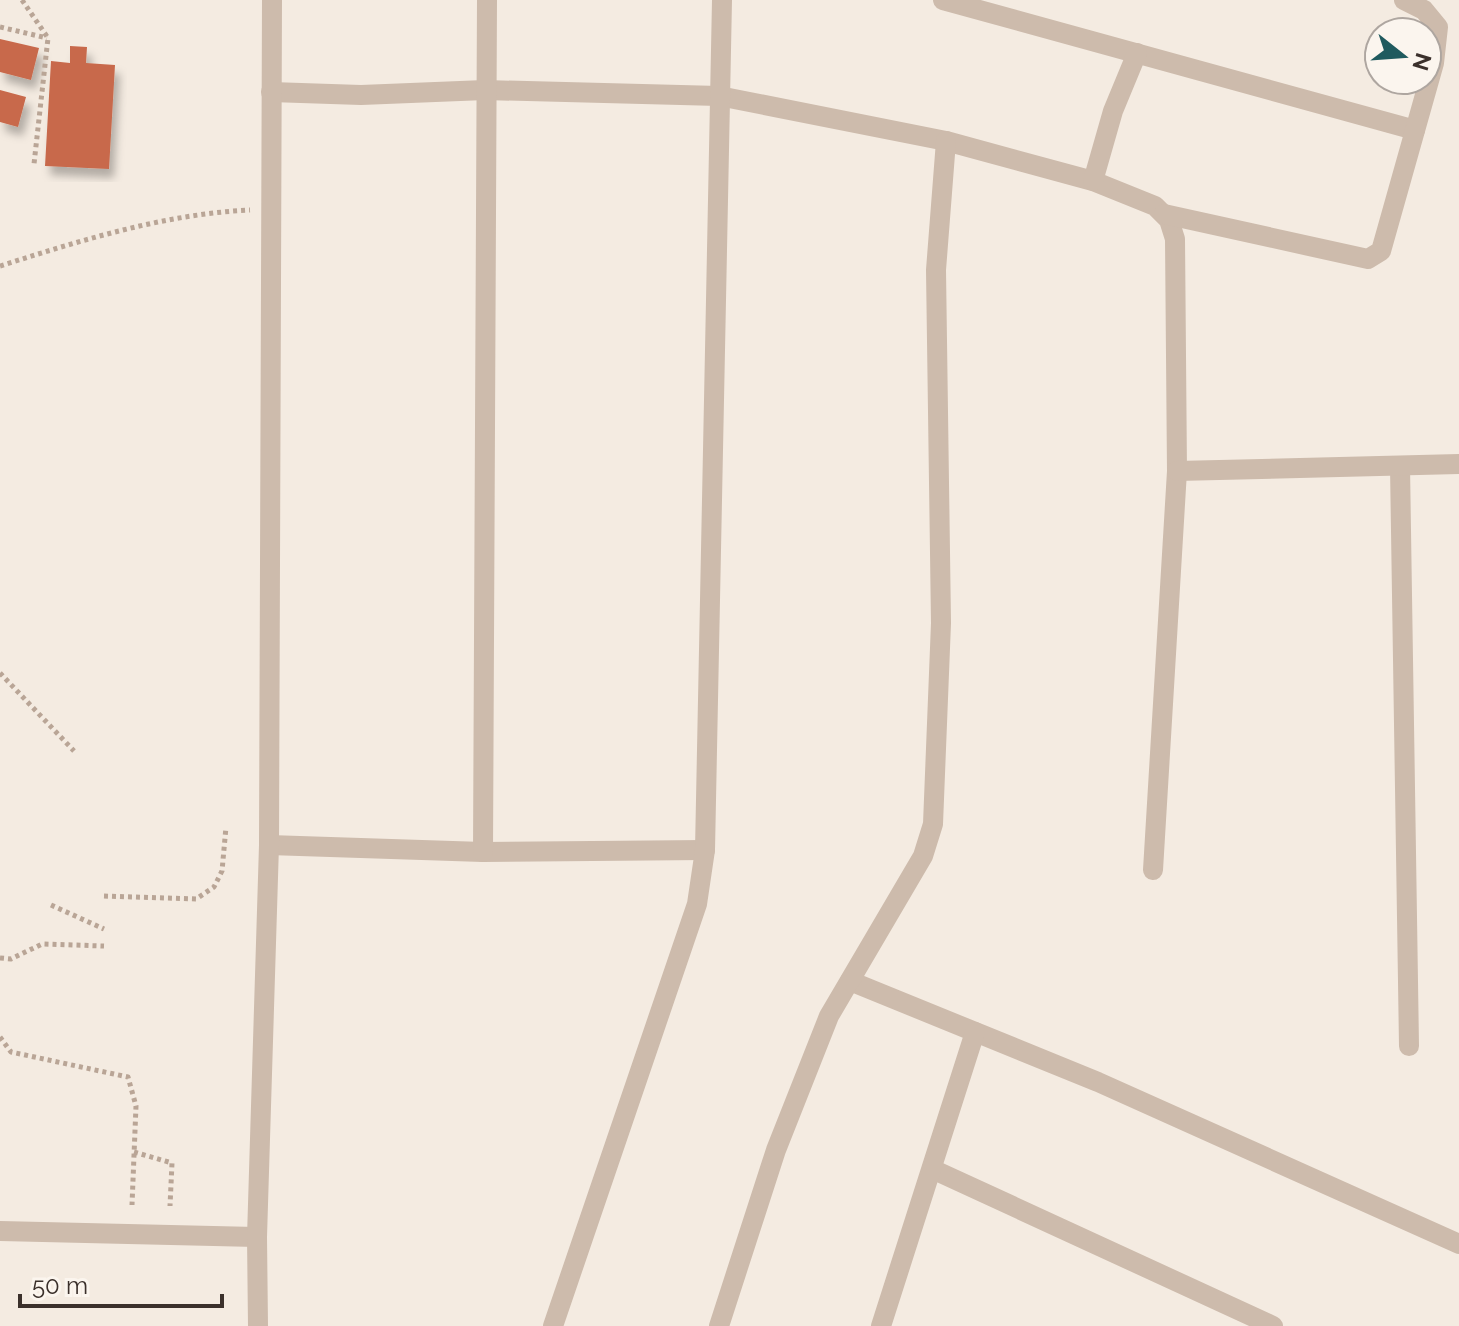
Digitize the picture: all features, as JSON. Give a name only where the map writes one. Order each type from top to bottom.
[{"type":"street","points":[[258,1326],[257,1237],[269,845],[272,0]]},
{"type":"street","points":[[483,852],[487,0]]},
{"type":"street","points":[[553,1326],[697,904],[705,850],[722,0]]},
{"type":"street","points":[[943,0],[1415,130]]},
{"type":"street","points":[[1164,214],[1368,259],[1381,251],[1434,63],[1438,27],[1424,10],[1404,0]]},
{"type":"street","points":[[1093,181],[1113,111],[1137,53]]},
{"type":"street","points":[[271,92],[361,95],[485,90],[719,96],[946,141],[1093,181],[1155,206],[1174,230],[1175,239],[1177,471],[1153,870]]},
{"type":"street","points":[[719,1326],[776,1150],[829,1016],[923,856],[933,824],[941,623],[936,270],[946,141]]},
{"type":"street","points":[[1177,471],[1459,464]]},
{"type":"street","points":[[1400,466],[1409,1046]]},
{"type":"street","points":[[269,845],[483,852],[705,850]]},
{"type":"street","points":[[850,981],[1098,1082],[1459,1244]]},
{"type":"street","points":[[881,1326],[975,1032]]},
{"type":"street","points":[[932,1169],[1273,1326]]},
{"type":"street","points":[[0,1231],[257,1237]]},
{"type":"path","points":[[22,0],[48,38],[34,164]]},
{"type":"path","points":[[0,27],[48,38]]},
{"type":"path","points":[[0,266],[123,230],[205,212],[271,208]]},
{"type":"path","points":[[0,673],[74,751]]},
{"type":"path","points":[[104,896],[196,899],[214,887],[222,871],[226,827]]},
{"type":"path","points":[[51,905],[104,929]]},
{"type":"path","points":[[0,958],[11,959],[42,944],[104,946]]},
{"type":"path","points":[[0,1037],[11,1052],[128,1077],[136,1106],[132,1205]]},
{"type":"path","points":[[134,1152],[172,1163],[170,1206]]},
{"type":"building","points":[[0,39],[39,48],[31,80],[0,72]]},
{"type":"building","points":[[70,46],[87,47],[86,63],[115,65],[109,169],[45,166],[51,61],[70,63]]},
{"type":"building","points":[[0,90],[26,97],[18,127],[0,122]]}]
